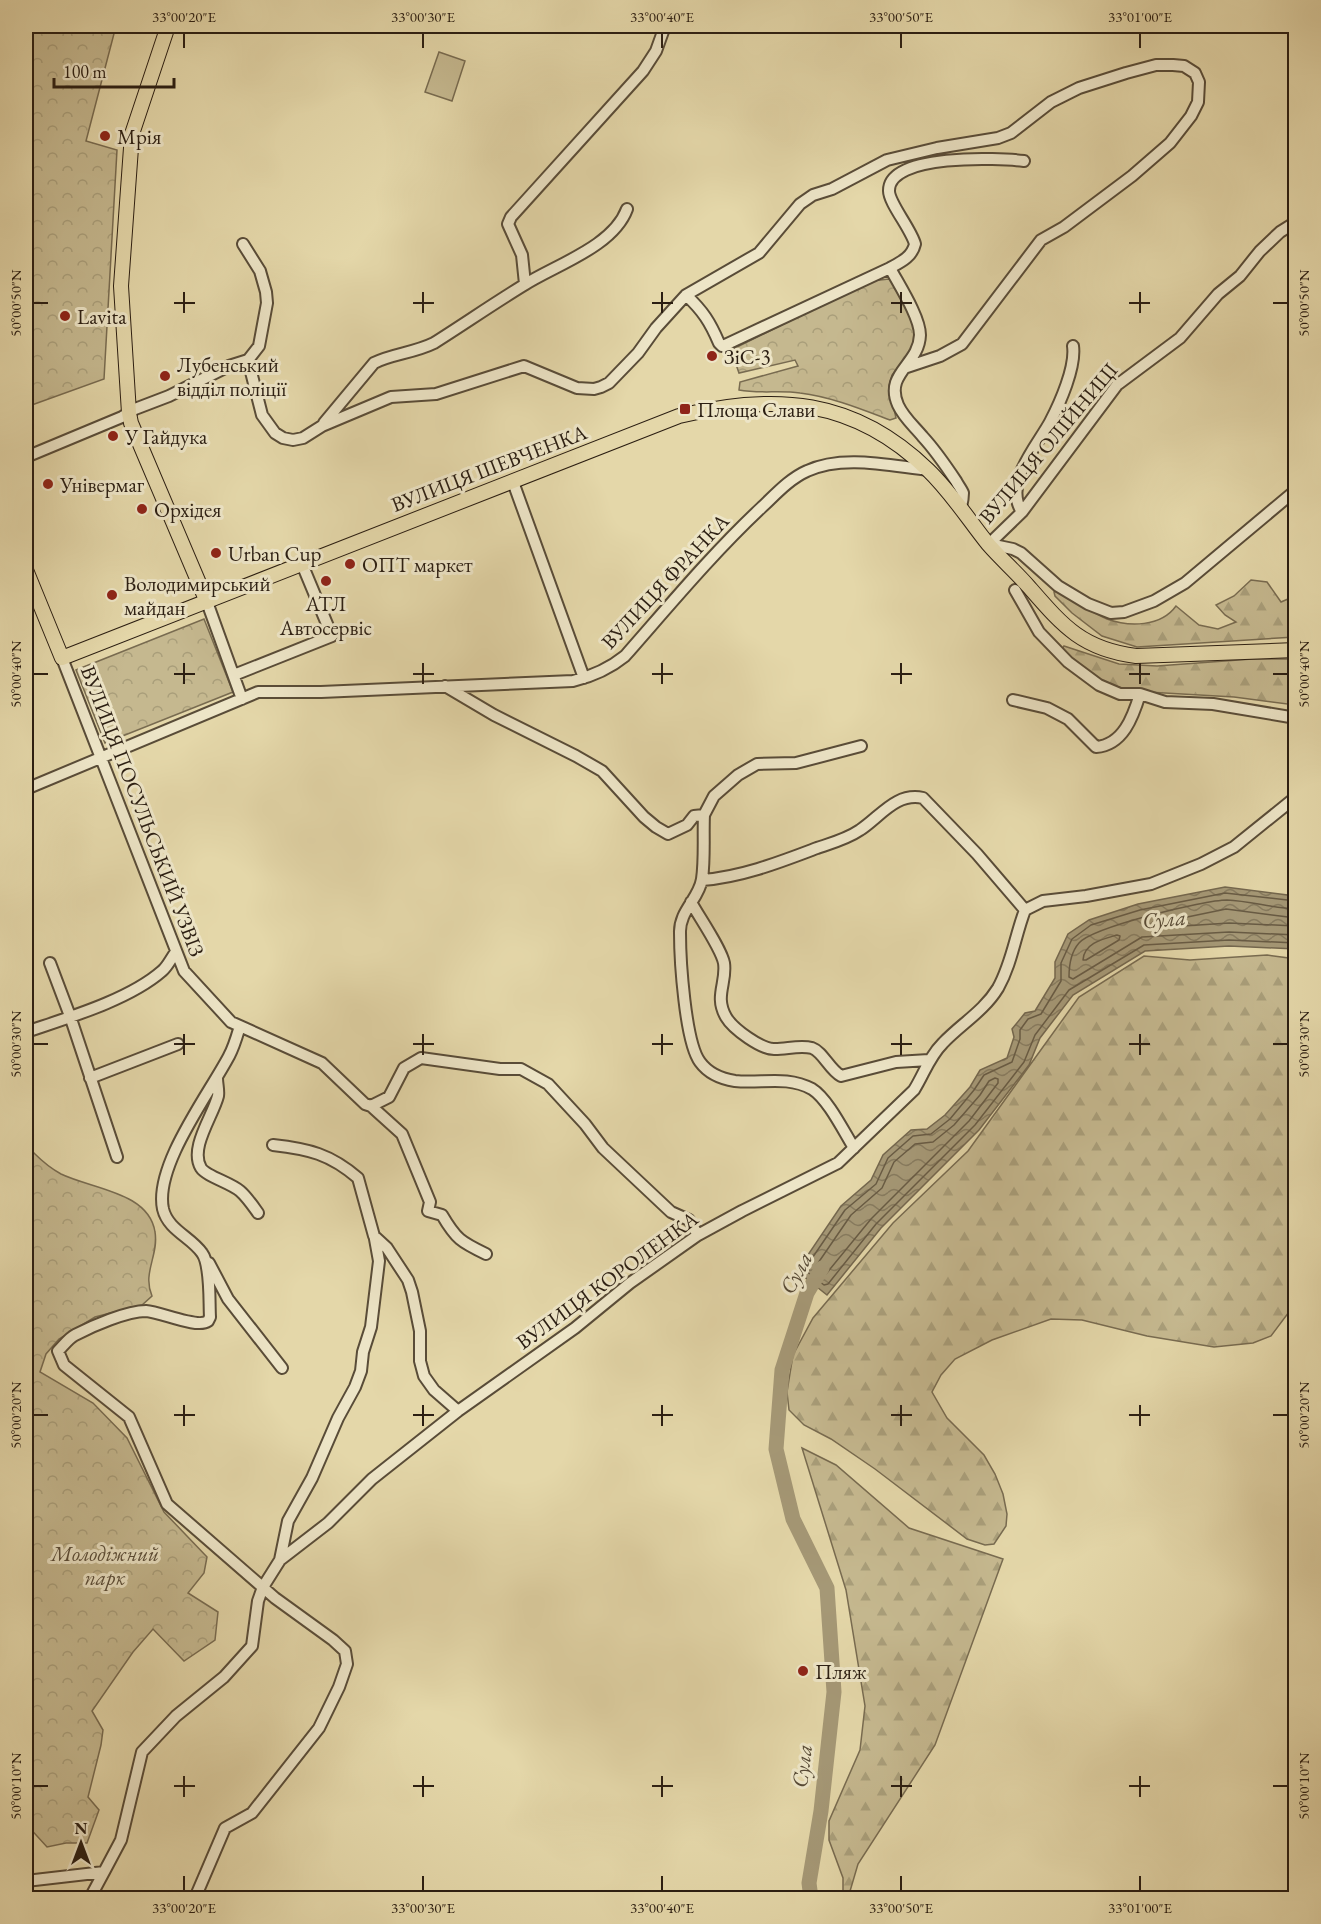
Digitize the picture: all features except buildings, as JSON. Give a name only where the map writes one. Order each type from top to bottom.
[{"type":"main road","points":[[168,26],[132,134],[122,286],[129,413],[131,423],[207,602]]},
{"type":"main road","name":"ВУЛИЦЯ ШЕВЧЕНКА","points":[[63,658],[679,416],[711,408],[757,404],[789,404],[821,408],[858,420],[901,446],[929,470],[961,507],[988,544],[1061,624],[1088,643],[1136,656],[1296,650]]},
{"type":"main road","points":[[26,570],[63,658]]},
{"type":"street","points":[[525,284],[522,255],[508,224],[511,217],[643,71],[656,51],[665,26]]},
{"type":"street","points":[[248,360],[262,415],[275,433],[288,440],[298,440],[322,426],[391,397],[436,394],[524,366],[577,388],[601,387],[609,383],[638,353],[662,321],[686,295],[759,253],[800,204],[813,195],[832,189],[887,160],[937,148],[998,138],[1011,133],[1052,102],[1079,88],[1156,65],[1184,66],[1195,73],[1199,82],[1198,102],[1191,116],[1170,143],[1098,202],[1064,227],[1041,240],[962,344],[940,356],[907,367]]},
{"type":"street","points":[[686,295],[703,311],[722,346],[907,258],[914,250],[915,244],[889,195],[889,183],[895,175],[909,169],[952,160],[977,158],[1024,161]]},
{"type":"street","points":[[322,426],[374,363],[381,359],[418,351],[434,344],[525,284],[595,244],[610,232],[627,209]]},
{"type":"street","name":"ВУЛИЦЯ ОЛІЙНИЦІ","points":[[988,544],[1022,512],[1118,385],[1180,338],[1218,294],[1240,276],[1260,251],[1280,232],[1296,222]]},
{"type":"street","points":[[26,457],[169,396],[229,366],[248,360],[259,346],[267,303],[260,271],[243,244]]},
{"type":"street","points":[[890,268],[920,327],[917,352],[899,374],[894,394],[898,406],[908,421],[924,437],[953,476],[963,494],[961,507]]},
{"type":"street","points":[[1022,512],[1017,491],[1023,466],[1051,421],[1072,366],[1073,346]]},
{"type":"street","name":"ВУЛИЦЯ ФРАНКА","points":[[26,789],[258,692],[321,692],[573,681],[584,678],[609,669],[625,656],[734,534],[785,485],[807,471],[830,465],[860,463],[929,470]]},
{"type":"street","points":[[513,482],[584,678]]},
{"type":"street","points":[[988,544],[1013,549],[1020,553],[1058,586],[1088,604],[1111,614],[1124,612],[1154,602],[1185,583],[1296,490]]},
{"type":"street","points":[[234,675],[332,636],[302,564]]},
{"type":"street","points":[[1015,590],[1039,632],[1068,662],[1099,685],[1120,694],[1140,694],[1165,702],[1213,704],[1296,718]]},
{"type":"street","points":[[207,602],[242,699]]},
{"type":"street","name":"ВУЛИЦЯ ПОСУЛЬСЬКИЙ УЗВІЗ","points":[[63,658],[184,971],[231,1022],[322,1063],[365,1104],[371,1106],[402,1134],[430,1202],[428,1210],[442,1215],[461,1242],[486,1254]]},
{"type":"street","points":[[446,686],[602,771],[644,818],[668,834],[687,825],[694,816],[704,815]]},
{"type":"street","points":[[1013,700],[1047,708],[1068,719],[1096,747],[1105,747],[1122,734],[1133,716],[1140,694]]},
{"type":"street","points":[[854,1148],[823,1099],[811,1089],[769,1079],[734,1081],[714,1075],[699,1061],[694,1051],[680,972],[680,929],[685,910],[702,880],[704,815],[714,796],[738,775],[757,764],[796,763],[861,746]]},
{"type":"street","points":[[702,880],[719,879],[761,868],[845,838],[860,831],[901,799],[916,797],[923,798],[977,854],[1025,910],[1043,901],[1151,884],[1201,864],[1234,847],[1296,797]]},
{"type":"street","points":[[691,902],[723,958],[725,973],[720,994],[726,1017],[733,1026],[766,1049],[811,1048],[819,1052],[833,1071],[841,1076],[896,1062],[929,1060]]},
{"type":"street","name":"ВУЛИЦЯ КОРОЛЕНКА","points":[[90,1899],[121,1840],[142,1752],[176,1716],[224,1677],[252,1647],[258,1601],[263,1587],[279,1560],[328,1523],[372,1479],[458,1411],[575,1328],[630,1283],[698,1235],[838,1163],[914,1090],[929,1060],[943,1043],[976,1015],[998,988],[1012,958],[1025,910]]},
{"type":"street","points":[[26,1032],[130,991],[165,969],[176,952]]},
{"type":"street","points":[[50,963],[117,1157]]},
{"type":"street","points":[[240,1026],[231,1054],[174,1154],[164,1181],[163,1208],[167,1221],[203,1254],[228,1299],[282,1368]]},
{"type":"street","points":[[90,1078],[178,1044]]},
{"type":"street","points":[[371,1106],[389,1097],[404,1068],[421,1058],[500,1069],[521,1069],[548,1084],[585,1124],[603,1148],[671,1212],[689,1220],[698,1235]]},
{"type":"street","points":[[217,1078],[218,1095],[198,1147],[201,1168],[210,1176],[223,1180],[242,1192],[258,1213]]},
{"type":"street","points":[[273,1145],[306,1149],[328,1157],[358,1178],[379,1250],[380,1261],[371,1327],[358,1379],[312,1478],[288,1521],[279,1560]]},
{"type":"street","points":[[374,1236],[387,1248],[408,1280],[420,1331],[420,1361],[424,1376],[434,1390],[458,1411]]},
{"type":"street","points":[[195,1899],[225,1828],[252,1814],[320,1728],[348,1664],[345,1652],[333,1640],[274,1598],[167,1504],[129,1417],[64,1365],[58,1351],[74,1336],[119,1317],[143,1311],[157,1312],[200,1324],[206,1323],[210,1317],[203,1254]]},
{"type":"street","points":[[26,1881],[104,1872]]},
{"type":"green space","points":[[26,26],[116,26],[86,141],[117,150],[104,379],[29,406],[26,398]]},
{"type":"green space","points":[[439,52],[465,61],[452,101],[425,92]]},
{"type":"green space","points":[[889,279],[896,285],[916,325],[914,346],[892,375],[889,386],[896,418],[890,420],[846,404],[812,395],[739,390],[740,382],[798,366],[795,360],[739,373],[731,350],[871,281]]},
{"type":"green space","points":[[1251,580],[1267,582],[1281,602],[1295,596],[1295,637],[1137,647],[1102,636],[1072,613],[1055,596],[1054,592],[1058,591],[1094,613],[1116,622],[1135,624],[1153,621],[1170,613],[1176,606],[1199,625],[1218,629],[1236,622],[1216,605],[1234,596]]},
{"type":"green space","points":[[204,619],[233,692],[105,743],[76,670]]},
{"type":"green space","points":[[1064,646],[1119,664],[1157,666],[1252,659],[1295,659],[1295,705],[1234,697],[1130,691],[1101,681],[1078,665],[1062,649]]},
{"type":"green space","points":[[1267,955],[1296,959],[1295,1304],[1271,1336],[1253,1343],[1214,1347],[1147,1336],[1082,1320],[1051,1319],[992,1340],[955,1359],[941,1375],[932,1392],[947,1418],[984,1455],[995,1474],[1003,1494],[1007,1514],[1006,1526],[994,1544],[985,1545],[967,1539],[875,1469],[831,1439],[804,1425],[789,1410],[787,1392],[793,1355],[813,1318],[893,1223],[968,1151],[1079,997],[1144,956],[1190,960]]},
{"type":"green space","name":"Молодіжний парк","points":[[26,1144],[58,1172],[131,1200],[151,1219],[156,1240],[149,1280],[152,1296],[142,1305],[95,1317],[59,1339],[46,1354],[40,1372],[93,1403],[127,1438],[164,1512],[207,1557],[204,1573],[188,1593],[218,1612],[215,1640],[184,1661],[153,1629],[133,1652],[92,1711],[103,1730],[88,1797],[99,1810],[87,1843],[66,1843],[47,1847],[26,1824]]},
{"type":"green space","points":[[802,1448],[836,1465],[909,1528],[1003,1559],[935,1745],[858,1864],[848,1898],[843,1898],[843,1878],[829,1840],[829,1821],[860,1750],[865,1706],[846,1590]]},
{"type":"water","points":[[1225,887],[1295,896],[1295,949],[1229,946],[1145,951],[1073,995],[1040,1038],[1029,1065],[979,1130],[881,1228],[827,1295],[797,1271],[841,1206],[871,1180],[883,1155],[911,1130],[927,1129],[945,1115],[970,1087],[980,1070],[1007,1058],[1014,1037],[1012,1029],[1025,1013],[1035,1011],[1055,978],[1055,962],[1068,934],[1089,920],[1138,904]]},
{"type":"waterway","name":"Сула","points":[[811,1898],[809,1883],[821,1811],[834,1692],[827,1588],[793,1519],[776,1449],[782,1370],[807,1293],[822,1268]]},
{"type":"place","name":"Мрія","points":[[105,136]]},
{"type":"place","name":"Lavita","points":[[65,316]]},
{"type":"place","name":"ЗіС-3","points":[[712,356]]},
{"type":"place","name":"Лубенський відділ поліції","points":[[165,376]]},
{"type":"place","name":"Площа Слави","points":[[685,409]]},
{"type":"place","name":"У Гайдука","points":[[113,436]]},
{"type":"place","name":"Універмаг","points":[[48,484]]},
{"type":"place","name":"Орхідея","points":[[142,509]]},
{"type":"place","name":"Urban Cup","points":[[216,553]]},
{"type":"place","name":"ОПТ маркет","points":[[350,564]]},
{"type":"place","name":"АТЛ Автосервіс","points":[[326,581]]},
{"type":"place","name":"Володимирський майдан","points":[[112,595]]},
{"type":"place","name":"Пляж","points":[[803,1671]]}]
